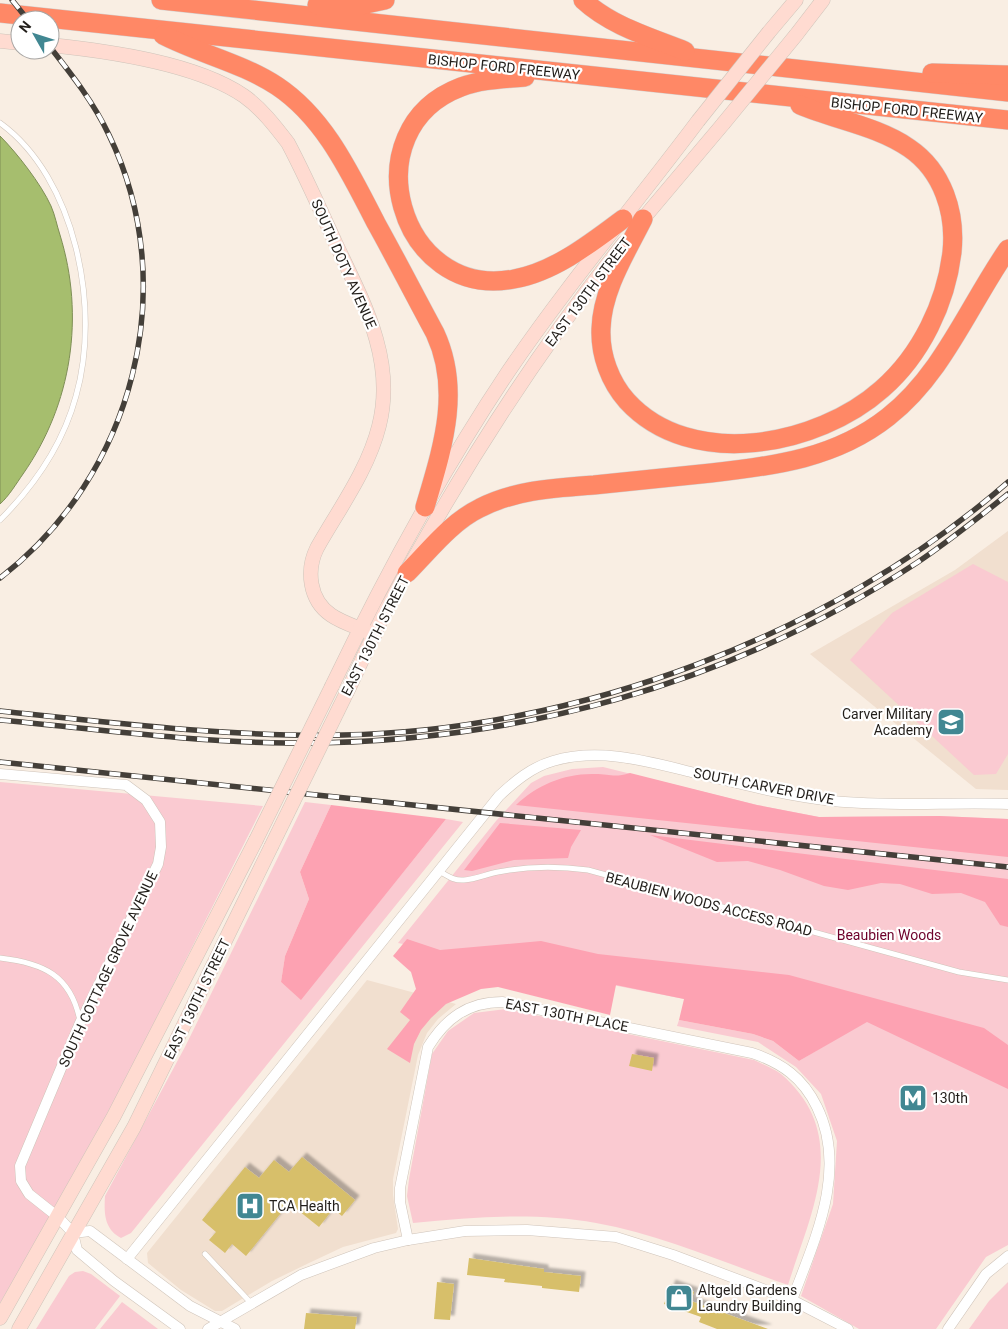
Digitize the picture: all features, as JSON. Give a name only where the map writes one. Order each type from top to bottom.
[{"type":"highway","name":"BISHOP FORD FREEWAY","points":[[160,0],[1008,92]]},
{"type":"highway","points":[[251,10],[300,3],[337,6],[362,5],[385,0]]},
{"type":"highway","points":[[583,0],[598,12],[620,25],[707,60]]},
{"type":"highway","name":"BISHOP FORD FREEWAY","points":[[0,13],[155,31],[1008,120]]},
{"type":"highway","points":[[155,31],[190,49],[246,69],[278,87],[307,112],[341,158],[435,333],[445,360],[449,383],[449,409],[441,453],[425,507]]},
{"type":"highway","points":[[892,80],[939,72],[1008,75]]},
{"type":"highway","points":[[564,73],[475,82],[449,92],[428,108],[413,126],[400,157],[397,188],[403,212],[416,239],[437,260],[461,274],[502,281],[532,274],[554,264],[623,220]]},
{"type":"highway","points":[[643,220],[616,274],[602,314],[601,330],[606,365],[612,380],[621,394],[644,417],[672,432],[708,441],[750,443],[770,441],[794,436],[840,419],[883,389],[913,354],[939,304],[950,265],[953,241],[948,202],[932,171],[910,148],[855,124],[825,116],[783,97]]},
{"type":"highway","points":[[407,573],[463,518],[480,508],[521,493],[774,466],[817,456],[850,441],[888,417],[922,385],[936,366],[1008,249]]},
{"type":"main road","name":"EAST 130TH STREET","points":[[0,1318],[114,1116],[256,840],[384,578],[425,507],[508,373],[545,320],[698,121],[796,0]]},
{"type":"main road","name":"EAST 130TH STREET","points":[[19,1329],[134,1127],[346,692],[407,573],[453,493],[522,383],[584,293],[724,124],[823,0]]},
{"type":"main road","name":"SOUTH DOTY AVENUE","points":[[60,47],[154,62],[205,76],[245,96],[288,143],[369,314],[382,361],[384,384],[379,427],[366,463],[317,548],[312,558],[310,570],[315,594],[325,610],[332,616],[375,635]]},
{"type":"street","name":"SOUTH CARVER DRIVE","points":[[440,871],[499,796],[532,770],[552,761],[570,757],[597,755],[627,758],[767,790],[833,801],[906,804],[1008,804]]},
{"type":"street","name":"SOUTH COTTAGE GROVE AVENUE","points":[[0,774],[126,785],[146,800],[160,822],[161,847],[158,864],[80,1023],[20,1166],[21,1182],[29,1194],[58,1217],[73,1233],[77,1250],[114,1281],[180,1329]]},
{"type":"street","points":[[127,1259],[440,871]]},
{"type":"street","name":"EAST 130TH PLACE","points":[[408,1240],[400,1202],[400,1188],[428,1047],[436,1034],[449,1020],[483,1002],[502,1002],[752,1053],[786,1068],[799,1079],[812,1096],[828,1134],[831,1154],[827,1196],[792,1300]]},
{"type":"street","points":[[208,1329],[301,1274],[374,1248],[408,1240],[465,1231],[498,1230],[558,1232],[616,1238],[713,1269],[792,1300],[848,1329]]},
{"type":"street","points":[[73,1233],[90,1232],[190,1306],[234,1329]]},
{"type":"street","points":[[948,1329],[986,1274],[1008,1256]]},
{"type":"lane","points":[[0,123],[27,147],[62,204],[76,243],[86,303],[85,349],[76,396],[61,437],[26,492],[0,520]]},
{"type":"lane","name":"BEAUBIEN WOODS ACCESS ROAD","points":[[440,871],[452,879],[464,880],[499,872],[532,868],[565,867],[588,870],[959,972],[1008,980]]},
{"type":"lane","points":[[0,958],[33,963],[50,971],[60,980],[71,996],[80,1023]]},
{"type":"lane","points":[[205,1254],[251,1303]]},
{"type":"shaded area","points":[[0,136],[35,179],[47,197],[52,209],[68,266],[72,297],[72,328],[69,359],[63,389],[53,419],[40,447],[9,494],[0,504]]},
{"type":"shaded area","name":"Carver Military Academy","points":[[1008,531],[1008,790],[976,789],[810,654],[955,570]]},
{"type":"shaded area","points":[[630,773],[757,805],[819,817],[939,816],[1008,819],[1008,857],[516,805],[542,786],[562,778],[584,774],[616,776]]},
{"type":"shaded area","points":[[331,805],[446,819],[301,1000],[281,982],[285,956],[309,899],[300,872]]},
{"type":"shaded area","points":[[500,823],[581,830],[571,847],[568,858],[514,860],[472,871],[464,870]]},
{"type":"shaded area","points":[[650,835],[1008,879],[1008,927],[1000,925],[985,902],[961,893],[932,894],[900,884],[881,883],[848,890],[824,886],[748,861],[717,862]]},
{"type":"shaded area","points":[[407,939],[440,950],[541,941],[598,954],[789,975],[984,1028],[1008,1045],[1008,1089],[867,1022],[799,1061],[773,1041],[753,1034],[679,1020],[684,999],[616,985],[610,1015],[498,987],[481,989],[446,1004],[431,1018],[421,1030],[414,1044],[410,1063],[387,1049],[410,1020],[400,1012],[416,989],[411,972],[393,956]]},
{"type":"shaded area","points":[[367,980],[456,1004],[438,1019],[427,1033],[418,1055],[393,1179],[393,1195],[398,1229],[396,1233],[343,1247],[272,1281],[222,1311],[215,1311],[181,1290],[148,1263],[147,1253]]},
{"type":"green space","name":"Carver Military Academy","points":[[973,564],[1008,582],[1008,754],[996,774],[974,775],[850,660],[892,613]]},
{"type":"green space","name":"Beaubien Woods","points":[[603,767],[757,805],[819,817],[939,816],[1008,819],[1008,1245],[986,1257],[936,1329],[859,1329],[801,1296],[833,1204],[837,1141],[821,1094],[796,1067],[758,1042],[677,1026],[679,1020],[753,1034],[773,1041],[799,1061],[831,1042],[684,999],[398,943],[496,821],[531,783],[544,776],[572,769]]},
{"type":"green space","points":[[0,782],[263,806],[84,1162],[0,1303]]},
{"type":"green space","points":[[305,802],[331,805],[300,872],[309,899],[285,956],[281,982],[301,999],[446,819],[463,822],[131,1233],[121,1238],[111,1230],[106,1220],[105,1196],[186,1045]]},
{"type":"green space","points":[[506,1009],[754,1060],[781,1074],[803,1098],[815,1122],[820,1148],[820,1175],[815,1202],[788,1285],[669,1242],[596,1223],[550,1218],[482,1217],[413,1223],[407,1196],[432,1054],[448,1031],[474,1013]]},
{"type":"green space","points":[[83,1271],[91,1274],[120,1296],[95,1329],[36,1329],[69,1276],[75,1272]]},
{"type":"green space","points":[[1008,1282],[1008,1329],[969,1329],[989,1301]]},
{"type":"green space","points":[[122,1302],[158,1329],[100,1329]]},
{"type":"building","points":[[632,1054],[654,1058],[652,1071],[629,1066]]},
{"type":"building","name":"TCA Health","points":[[302,1157],[355,1200],[342,1216],[333,1209],[319,1227],[289,1203],[246,1256],[232,1244],[225,1253],[209,1240],[216,1232],[202,1220],[245,1167],[259,1178],[274,1160],[289,1172]]},
{"type":"building","points":[[469,1258],[544,1269],[544,1272],[581,1276],[579,1292],[504,1282],[505,1279],[467,1275]]},
{"type":"building","points":[[437,1282],[454,1284],[450,1320],[434,1319]]},
{"type":"building","points":[[671,1284],[694,1292],[691,1301],[768,1329],[717,1329],[699,1322],[701,1317],[664,1304]]},
{"type":"building","points":[[306,1313],[357,1317],[355,1329],[304,1329]]},
{"type":"railway","points":[[12,0],[20,10]]},
{"type":"railway","points":[[0,578],[46,536],[84,487],[112,433],[132,376],[142,316],[142,254],[131,194],[103,123],[60,60]]},
{"type":"railway","points":[[0,711],[171,728],[300,735],[343,735],[431,729],[520,715],[609,694],[697,664],[782,628],[863,586],[939,537],[1008,482]]},
{"type":"railway","points":[[0,720],[180,738],[288,743],[371,741],[454,733],[536,719],[616,699],[695,674],[772,642],[846,605],[918,562],[1008,494]]},
{"type":"railway","points":[[0,762],[1008,867]]},
{"type":"place","name":"Carver Military Academy","points":[[951,722]]},
{"type":"place","name":"130th","points":[[913,1098]]},
{"type":"place","name":"TCA Health","points":[[250,1206]]},
{"type":"place","name":"Altgeld Gardens Laundry Building","points":[[679,1298]]}]
